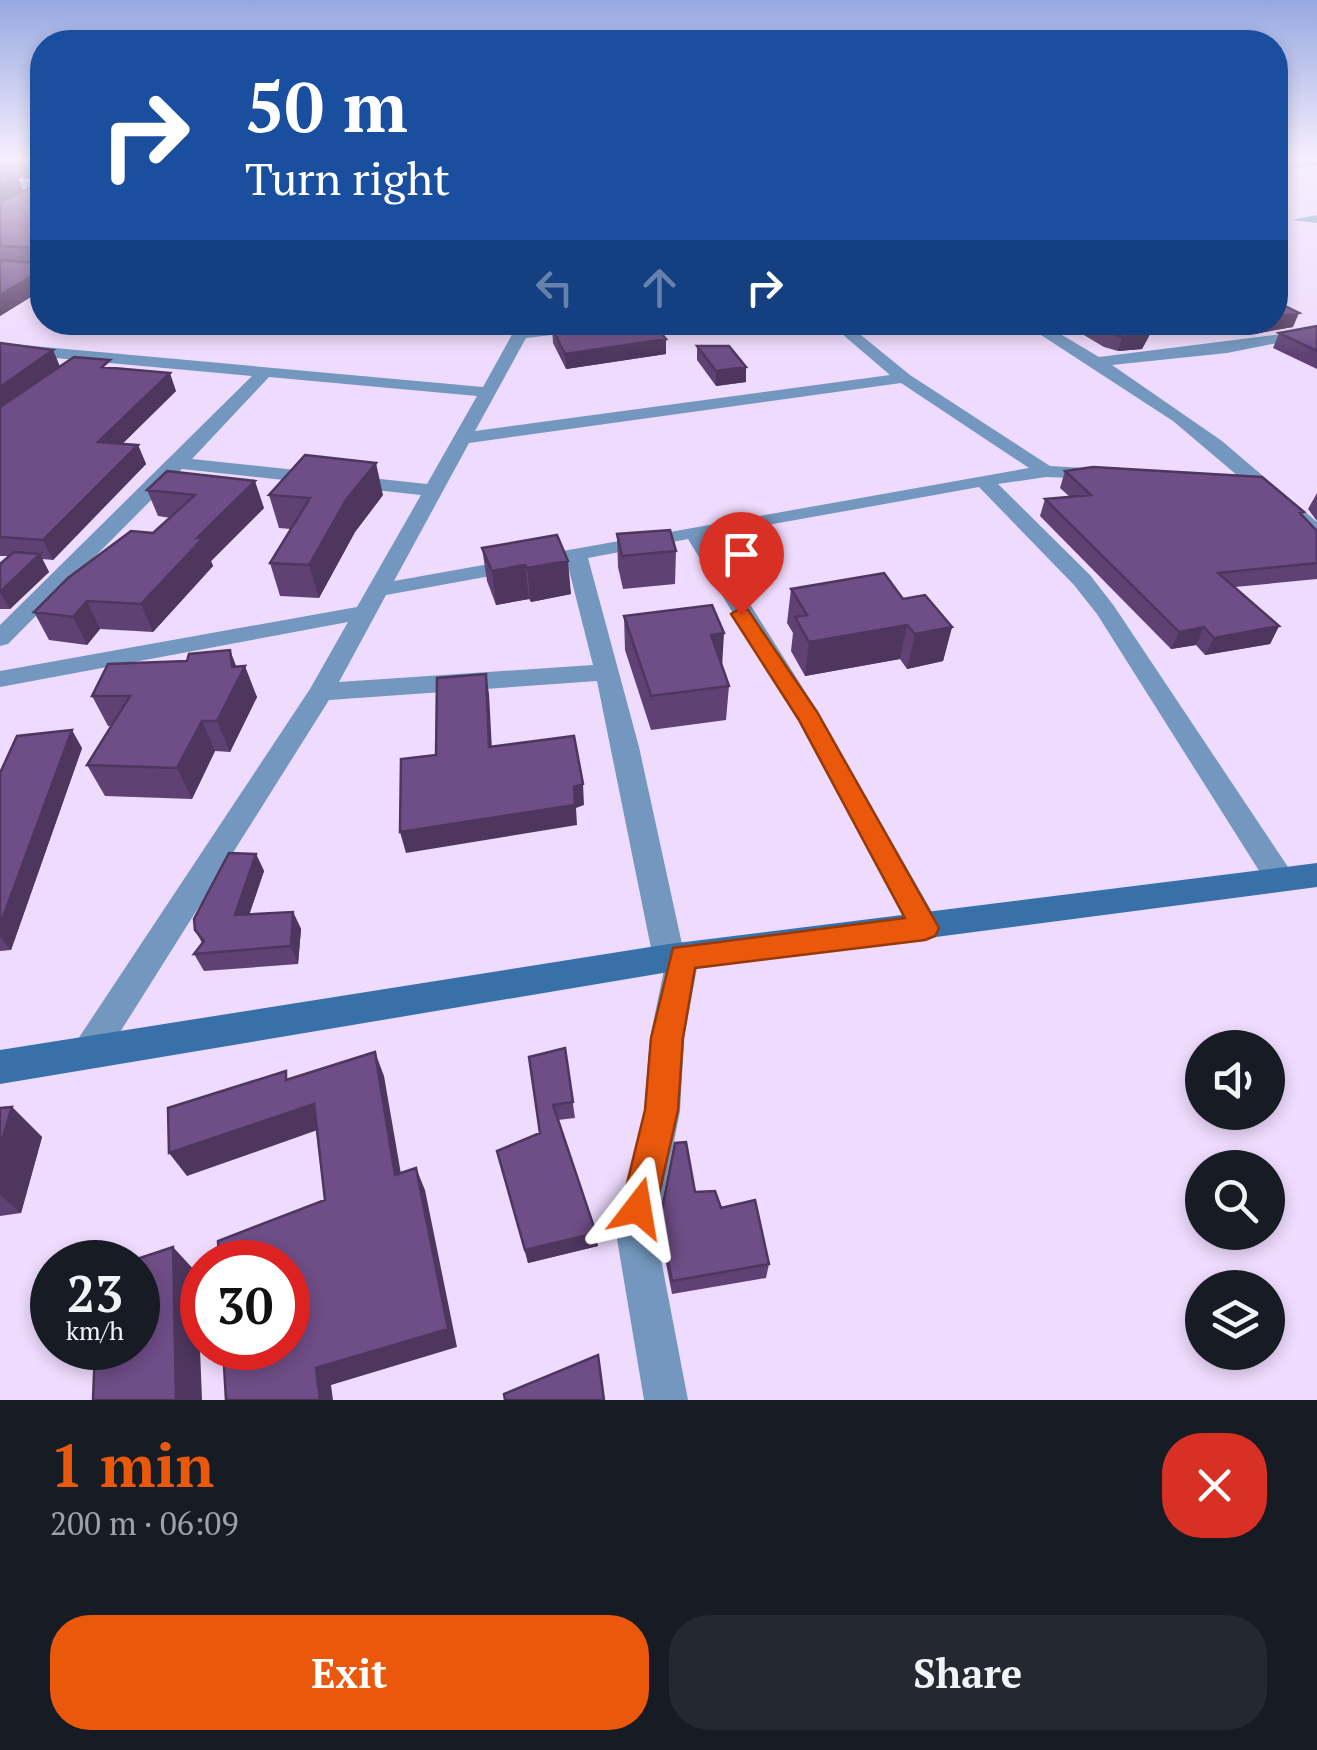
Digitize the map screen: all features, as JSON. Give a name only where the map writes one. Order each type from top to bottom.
[{"type":"main road","points":[[0,1067],[676,958],[1317,875]]},
{"type":"street","points":[[1100,362],[1228,348],[1314,331]]},
{"type":"street","points":[[88,1053],[321,692],[436,491],[519,335]]},
{"type":"street","points":[[851,335],[904,378],[1046,471]]},
{"type":"street","points":[[1051,335],[1100,362],[1267,485],[1317,532]]},
{"type":"street","points":[[0,348],[487,392]]},
{"type":"street","points":[[61,378],[92,356]]},
{"type":"street","points":[[0,639],[120,514],[181,463],[262,374]]},
{"type":"street","points":[[464,438],[904,378]]},
{"type":"street","points":[[181,463],[436,491]]},
{"type":"street","points":[[0,679],[576,554],[1046,471],[1120,474]]},
{"type":"street","points":[[984,481],[1082,580],[1106,611],[1282,879]]},
{"type":"street","points":[[1230,482],[1267,485]]},
{"type":"street","points":[[1286,503],[1317,498]]},
{"type":"street","points":[[696,535],[809,718],[925,928]]},
{"type":"street","points":[[576,554],[676,958],[662,1110],[636,1234],[666,1400]]},
{"type":"street","points":[[321,692],[607,672]]},
{"type":"building","points":[[0,223],[30,223],[30,248],[0,246]]},
{"type":"building","points":[[0,260],[30,263],[30,277],[0,295]]},
{"type":"building","points":[[1317,326],[1317,351],[1283,335]]},
{"type":"building","points":[[556,335],[663,335],[666,339],[565,354]]},
{"type":"building","points":[[0,343],[53,350],[0,387]]},
{"type":"building","points":[[697,346],[729,346],[746,367],[716,371]]},
{"type":"building","points":[[74,357],[110,360],[102,367],[170,373],[98,442],[138,445],[43,540],[0,537],[0,407]]},
{"type":"building","points":[[305,455],[376,463],[346,500],[309,565],[270,563],[310,498],[269,495]]},
{"type":"building","points":[[1093,467],[1262,477],[1304,512],[1300,513],[1317,531],[1317,563],[1218,573],[1279,626],[1214,638],[1204,627],[1179,632],[1045,499],[1091,495],[1065,471]]},
{"type":"building","points":[[167,471],[255,481],[197,538],[203,538],[141,604],[87,601],[73,617],[34,612],[68,578],[131,531],[153,533],[195,495],[147,490]]},
{"type":"building","points":[[670,530],[676,551],[622,556],[617,534]]},
{"type":"building","points":[[557,535],[568,561],[492,571],[482,548]]},
{"type":"building","points":[[14,552],[40,554],[0,592],[0,564]]},
{"type":"building","points":[[884,573],[903,599],[925,595],[952,627],[915,634],[907,625],[809,642],[795,617],[807,615],[791,589]]},
{"type":"building","points":[[712,605],[724,633],[711,635],[729,686],[651,696],[624,616]]},
{"type":"building","points":[[230,650],[232,667],[245,666],[217,721],[202,721],[177,768],[87,765],[130,696],[92,696],[108,664],[187,661],[189,654]]},
{"type":"building","points":[[486,674],[489,747],[574,736],[583,784],[574,787],[575,805],[400,832],[401,759],[436,755],[437,678]]},
{"type":"building","points":[[72,730],[0,925],[0,773],[17,736]]},
{"type":"building","points":[[229,853],[256,854],[235,915],[293,912],[291,946],[194,954],[204,941],[195,930],[194,919]]},
{"type":"building","points":[[565,1048],[573,1102],[553,1105],[596,1233],[525,1250],[497,1151],[540,1133],[529,1057]]},
{"type":"building","points":[[375,1052],[395,1175],[416,1168],[448,1329],[316,1368],[320,1400],[226,1400],[224,1370],[310,1370],[310,1240],[221,1240],[325,1200],[314,1104],[169,1153],[168,1108],[286,1071],[286,1080]]},
{"type":"building","points":[[12,1107],[0,1146],[0,1108]]},
{"type":"building","points":[[686,1142],[695,1192],[715,1191],[721,1208],[755,1200],[769,1264],[672,1281],[660,1219],[675,1143]]},
{"type":"building","points":[[173,1247],[176,1400],[93,1400],[94,1370],[160,1370],[160,1251]]},
{"type":"building","points":[[598,1355],[604,1400],[505,1400],[504,1394]]},
{"type":"route","points":[[638,1208],[662,1110],[667,1038],[683,957],[925,928],[809,718],[741,614]]}]
